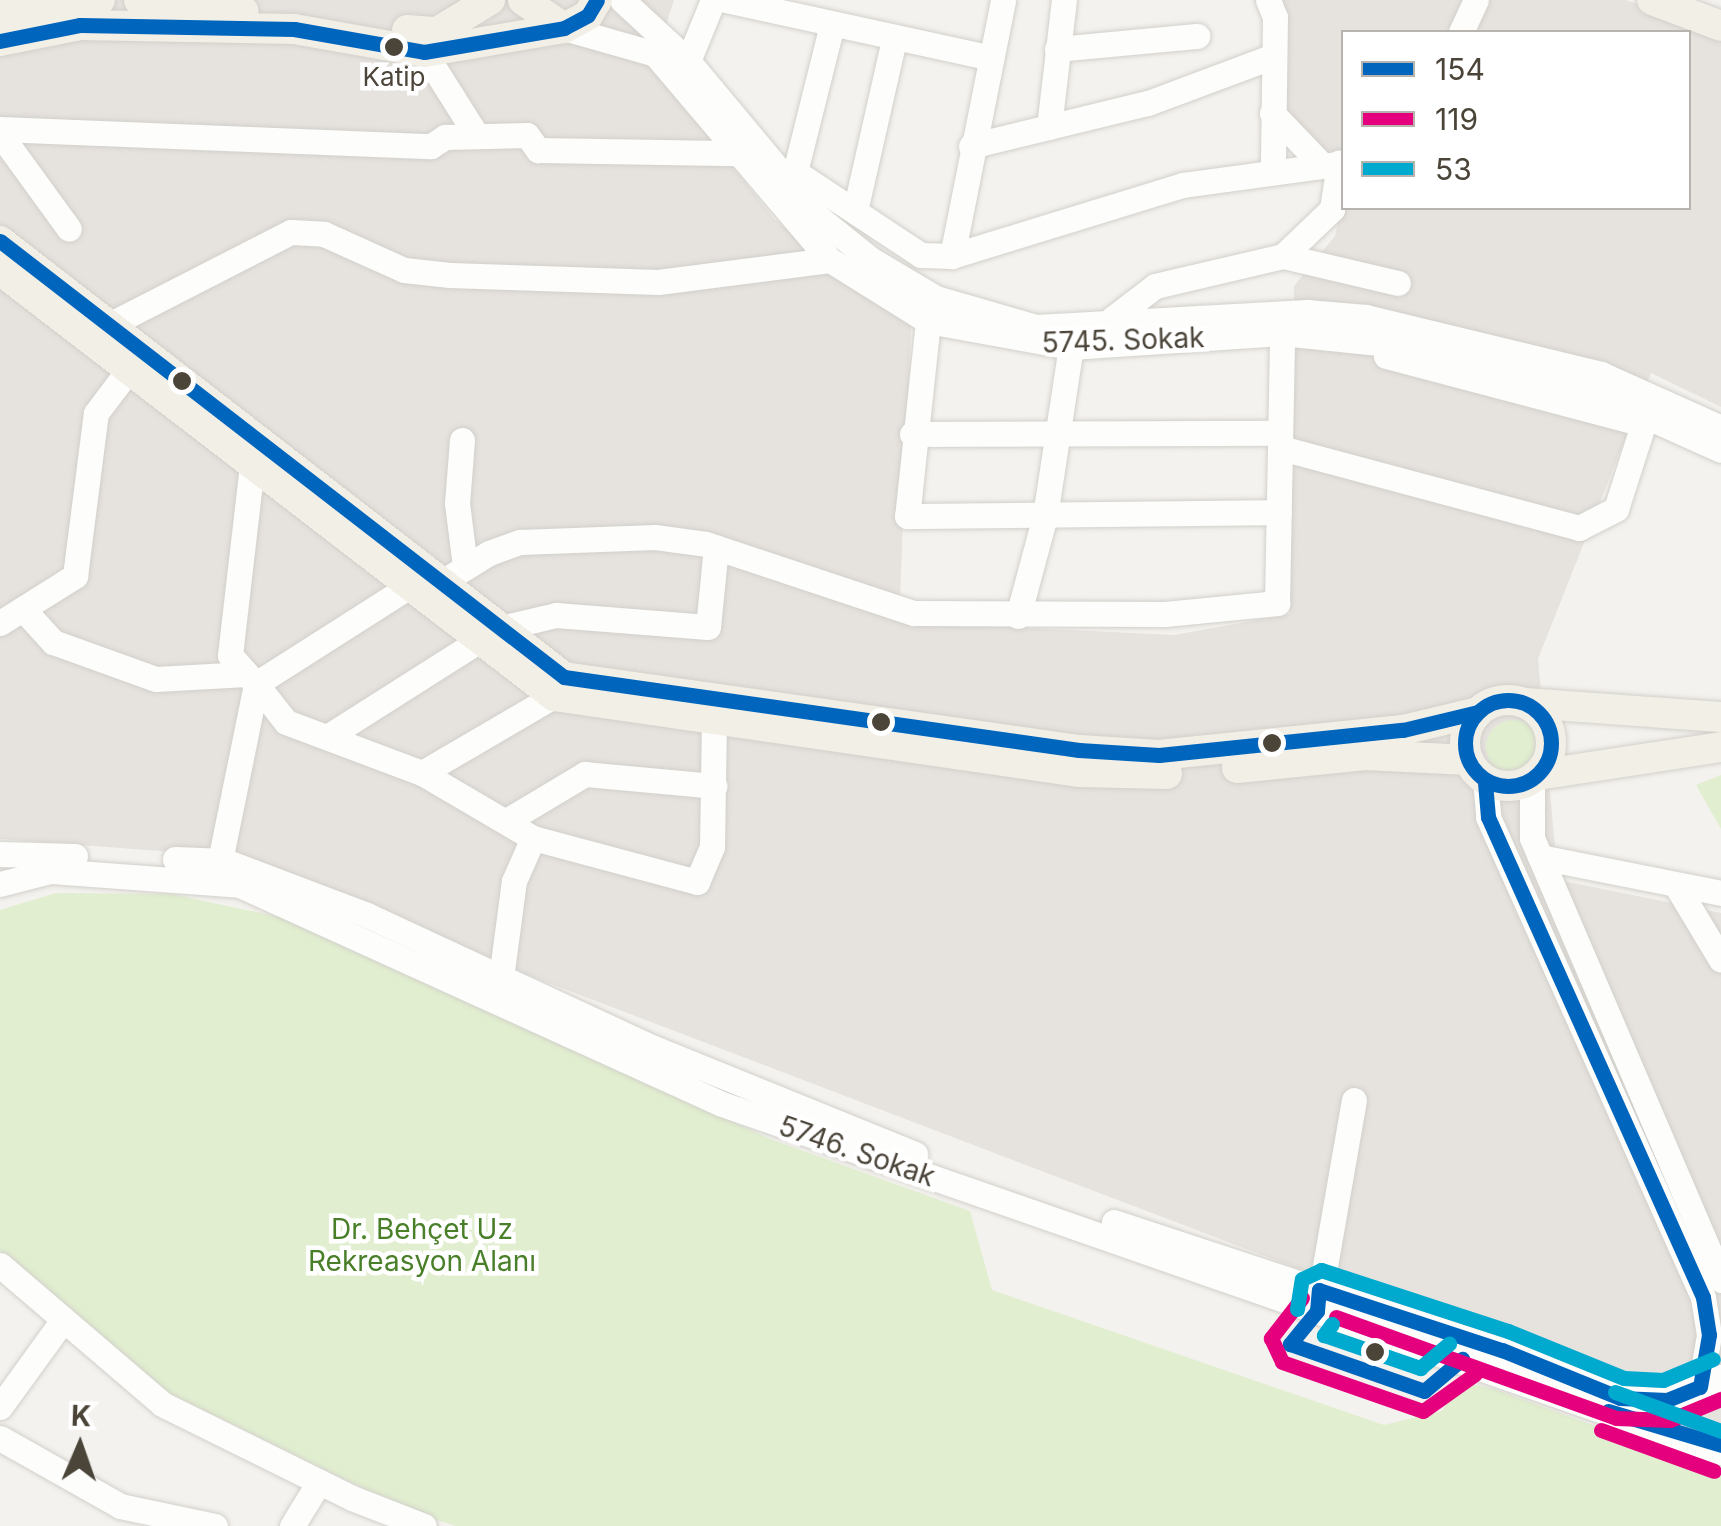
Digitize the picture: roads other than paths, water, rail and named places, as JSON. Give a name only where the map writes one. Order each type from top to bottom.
[{"type":"main road","points":[[0,15],[100,0]]},
{"type":"main road","points":[[139,0],[437,32],[490,0]]},
{"type":"main road","points":[[523,0],[564,28]]},
{"type":"main road","points":[[0,41],[80,25],[294,29],[424,52],[564,28],[588,15],[597,0]]},
{"type":"main road","points":[[1652,0],[1721,26]]},
{"type":"main road","points":[[0,241],[453,574],[490,634],[554,696],[1079,772],[1156,775],[1365,756],[1477,770],[1512,786],[1535,776],[1721,747]]},
{"type":"main road","points":[[0,270],[408,587],[564,678],[1080,750],[1160,755],[1403,730],[1478,712],[1500,700],[1721,717]]},
{"type":"main road","points":[[1525,702],[1551,735],[1535,776]]},
{"type":"main road","points":[[1477,770],[1466,734],[1478,712]]},
{"type":"street","name":"5745. Sokak","points":[[622,0],[688,61],[792,175],[835,233],[936,298],[1036,327],[1112,319],[1366,316],[1601,374],[1721,428]]},
{"type":"street","points":[[688,61],[713,0]]},
{"type":"street","points":[[726,0],[894,40],[990,58]]},
{"type":"street","points":[[952,256],[971,146],[1004,0]]},
{"type":"street","points":[[1050,127],[1064,0]]},
{"type":"street","points":[[1268,0],[1275,18],[1271,58],[1273,168]]},
{"type":"street","points":[[1461,30],[1476,0]]},
{"type":"street","points":[[832,25],[792,175],[922,255],[952,256],[1183,184],[1273,168],[1335,164]]},
{"type":"street","name":"5745. Sokak","points":[[564,28],[655,54],[830,260],[928,321],[1071,347],[1282,333],[1330,334],[1552,374],[1645,421],[1721,450]]},
{"type":"street","points":[[1057,49],[1197,36]]},
{"type":"street","points":[[856,211],[894,40]]},
{"type":"street","points":[[424,52],[477,136]]},
{"type":"street","points":[[971,146],[1148,103],[1271,58]]},
{"type":"street","points":[[1272,113],[1335,164]]},
{"type":"street","points":[[0,132],[431,146],[445,137],[528,135],[538,150],[740,153]]},
{"type":"street","points":[[0,132],[69,229]]},
{"type":"street","points":[[1283,256],[1332,209],[1335,164]]},
{"type":"street","points":[[784,262],[802,224]]},
{"type":"street","points":[[110,324],[291,232],[324,234],[404,270],[450,275],[658,282],[784,262],[830,260]]},
{"type":"street","points":[[1112,319],[1155,286],[1283,256],[1398,284]]},
{"type":"street","points":[[928,321],[912,434],[907,516],[1279,512]]},
{"type":"street","points":[[462,440],[453,574],[520,542],[654,537],[716,547],[914,613],[1166,614],[1277,602],[1282,333]]},
{"type":"street","points":[[1018,616],[1045,516],[1071,347]]},
{"type":"street","points":[[0,623],[75,576],[96,413],[130,368]]},
{"type":"street","points":[[912,434],[1280,441],[1579,528],[1616,509],[1645,421]]},
{"type":"street","points":[[252,465],[230,656],[286,722],[422,772],[533,838],[697,882],[712,847],[714,720]]},
{"type":"street","points":[[327,737],[490,634],[556,615],[708,627],[716,547]]},
{"type":"street","points":[[23,609],[53,642],[156,679],[251,679],[408,587]]},
{"type":"street","points":[[220,861],[251,679]]},
{"type":"street","points":[[422,772],[554,696]]},
{"type":"street","points":[[1477,770],[1488,817],[1703,1297],[1711,1382],[1687,1411],[1690,1424],[1717,1447]]},
{"type":"street","points":[[508,820],[585,774],[714,786]]},
{"type":"street","points":[[1535,776],[1532,838],[1721,1280]]},
{"type":"street","points":[[500,990],[514,882],[533,838]]},
{"type":"street","name":"5746. Sokak","points":[[0,854],[220,861],[367,915],[500,990],[722,1104],[1318,1301],[1717,1447]]},
{"type":"street","points":[[1540,857],[1721,894]]},
{"type":"street","name":"5746. Sokak","points":[[0,884],[70,871],[240,885],[500,990]]},
{"type":"street","points":[[1676,884],[1721,960]]},
{"type":"street","points":[[1318,1301],[1354,1100]]},
{"type":"street","points":[[0,1265],[162,1404],[318,1482],[424,1526]]},
{"type":"street","name":"5746. Sokak","points":[[1318,1301],[1502,1350],[1620,1398],[1668,1400],[1711,1382]]},
{"type":"street","points":[[0,1407],[63,1320]]},
{"type":"street","points":[[0,1438],[117,1516],[215,1526]]},
{"type":"street","points":[[292,1526],[318,1482]]},
{"type":"place","name":"Katip","points":[[394,47]]},
{"type":"park label","name":"Dr. Behçet Uz Rekreasyon Alanı","points":[[422,1245]]}]
